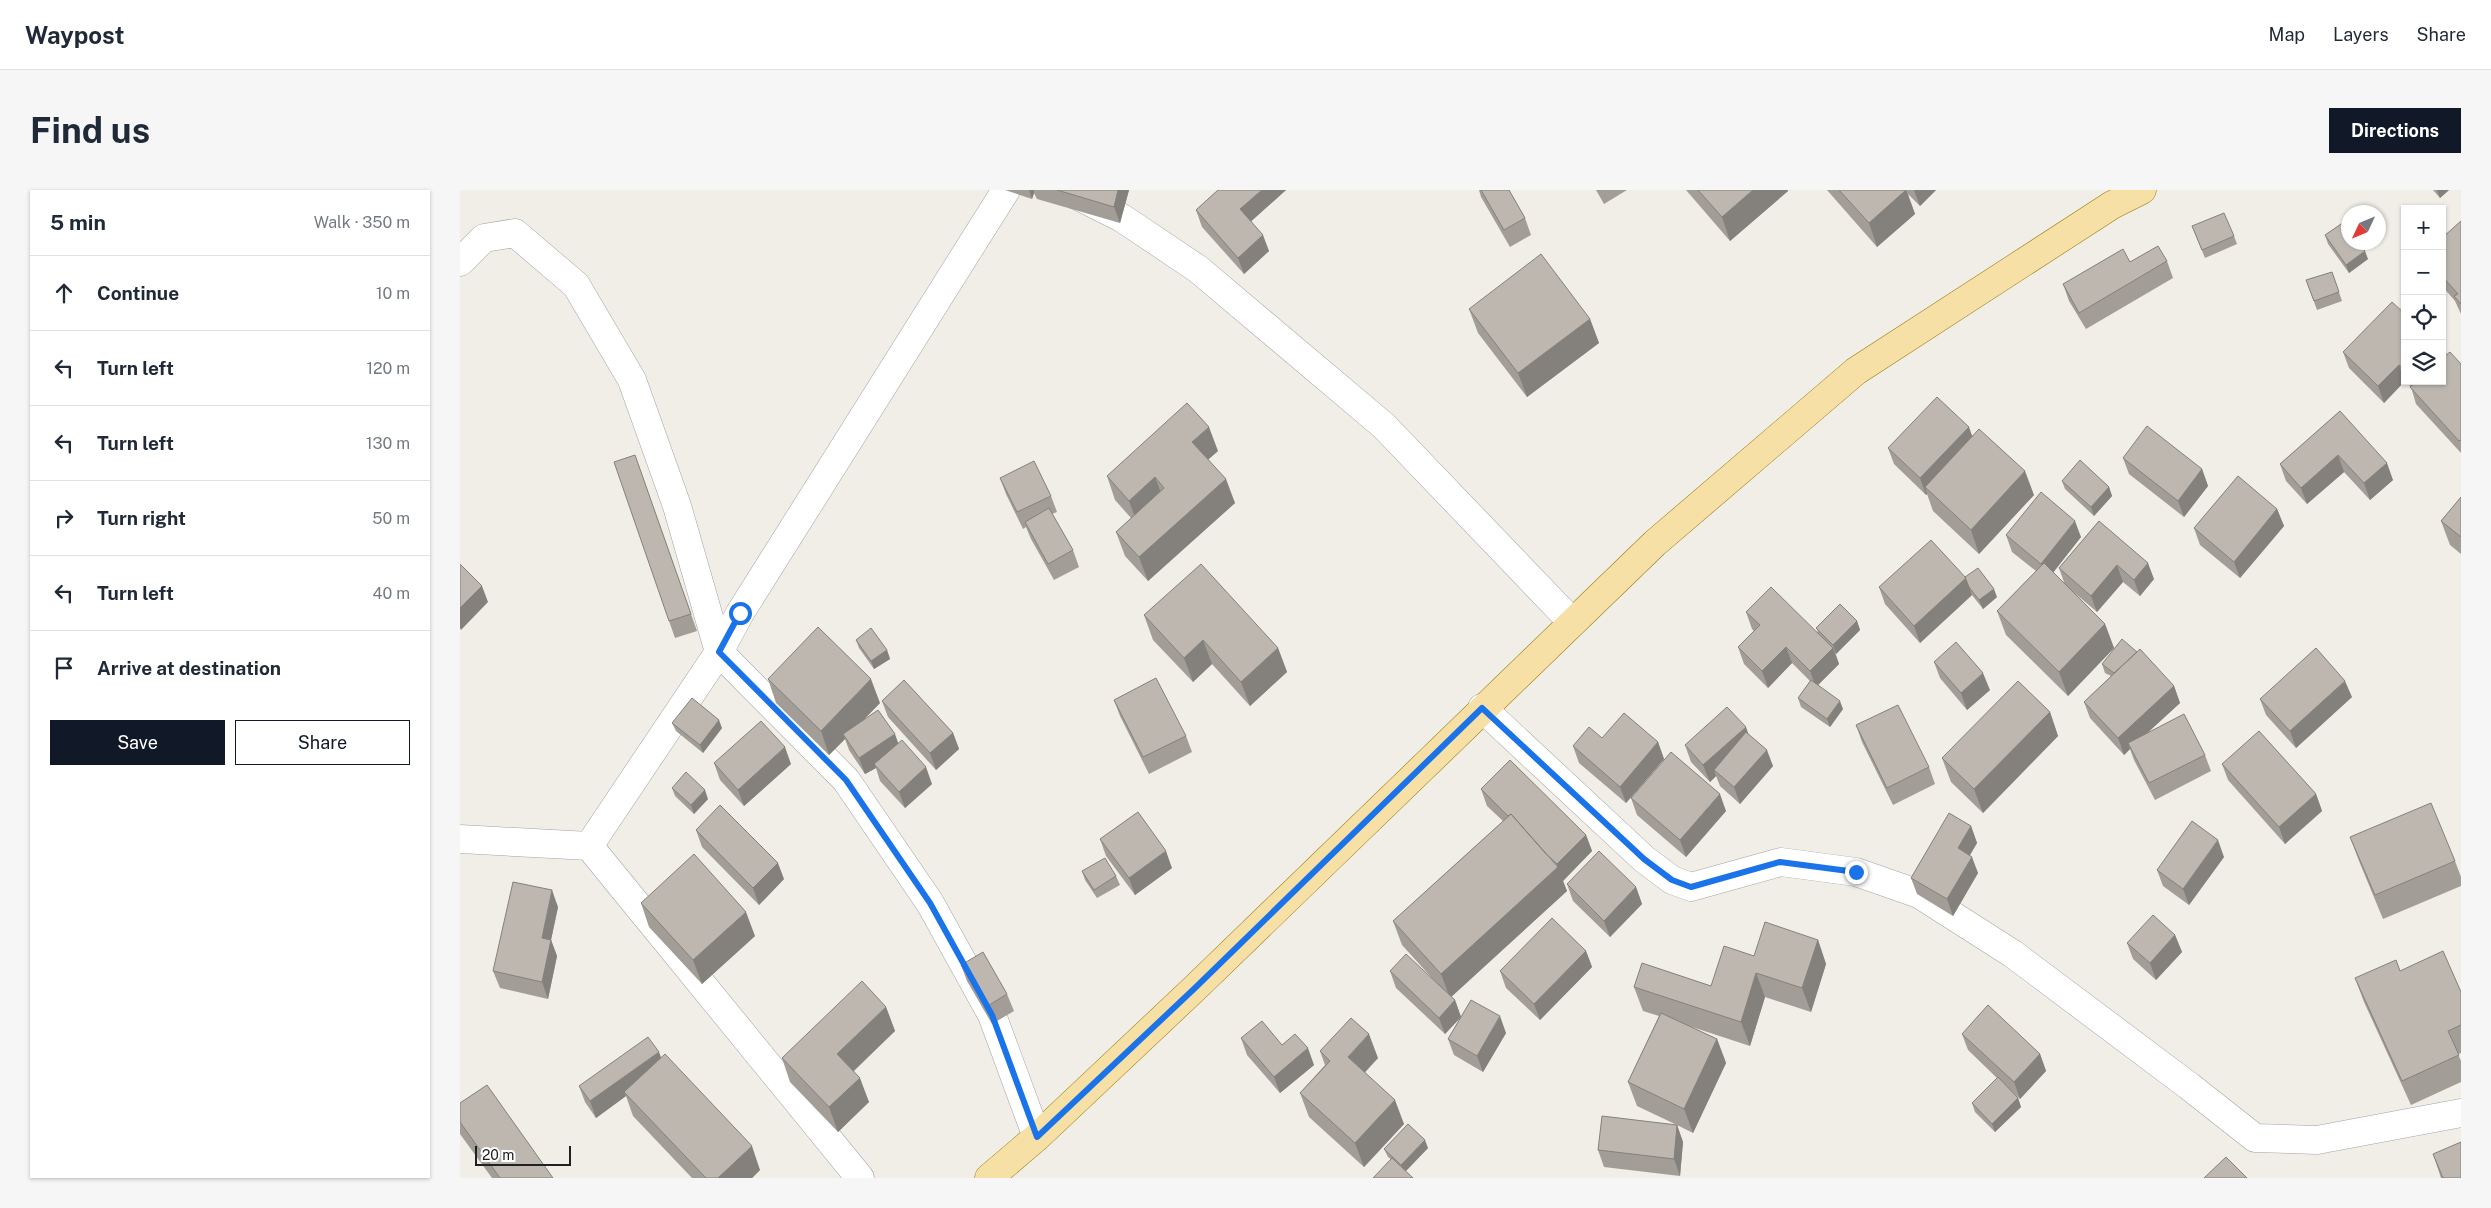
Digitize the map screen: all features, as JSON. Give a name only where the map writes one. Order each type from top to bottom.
[{"type":"main road","points":[[989,1178],[1037,1137],[1196,987],[1482,708],[1655,543],[1856,371],[2112,205],[2142,190]]},
{"type":"street","points":[[588,846],[719,652],[740,613],[1006,190]]},
{"type":"street","points":[[1066,190],[1122,218],[1198,269],[1376,419],[1572,622]]},
{"type":"street","points":[[460,262],[484,238],[515,233],[576,285],[632,380],[677,506],[719,652],[846,780],[930,903],[992,1015],[1037,1137]]},
{"type":"street","points":[[1482,708],[1644,859],[1672,880],[1691,887],[1780,862],[1856,872],[1919,894],[2013,954],[2189,1086],[2254,1138],[2318,1140],[2461,1113]]},
{"type":"street","points":[[460,839],[588,846],[860,1178]]},
{"type":"building","points":[[1057,190],[1118,190],[1114,207]]},
{"type":"building","points":[[1218,190],[1262,190],[1240,209],[1263,235],[1238,258],[1196,210]]},
{"type":"building","points":[[1481,190],[1509,190],[1525,218],[1504,230]]},
{"type":"building","points":[[1698,190],[1753,190],[1722,217]]},
{"type":"building","points":[[1839,190],[1906,190],[1869,223]]},
{"type":"building","points":[[2224,213],[2234,236],[2202,250],[2192,226]]},
{"type":"building","points":[[2461,221],[2461,304],[2454,296],[2458,294],[2446,280],[2446,234]]},
{"type":"building","points":[[2341,224],[2341,250],[2365,251],[2346,265],[2325,235]]},
{"type":"building","points":[[2158,246],[2167,261],[2079,313],[2063,284],[2123,249],[2130,262]]},
{"type":"building","points":[[1541,254],[1590,319],[1518,373],[1469,309]]},
{"type":"building","points":[[2332,272],[2339,292],[2314,301],[2306,280]]},
{"type":"building","points":[[2392,302],[2401,310],[2401,367],[2399,365],[2378,386],[2343,352]]},
{"type":"building","points":[[2450,352],[2461,364],[2461,440],[2459,441],[2410,387],[2412,385],[2446,385],[2446,355]]},
{"type":"building","points":[[1937,397],[1969,427],[1920,478],[1888,448]]},
{"type":"building","points":[[1187,403],[1209,427],[1192,442],[1226,479],[1139,557],[1116,532],[1164,488],[1155,477],[1129,501],[1107,476]]},
{"type":"building","points":[[2340,411],[2387,463],[2364,483],[2338,455],[2301,488],[2280,464]]},
{"type":"building","points":[[2147,426],[2202,469],[2178,501],[2123,458]]},
{"type":"building","points":[[1979,429],[2025,471],[1971,530],[1925,487]]},
{"type":"building","points":[[635,455],[691,614],[669,621],[614,462]]},
{"type":"building","points":[[2080,460],[2109,487],[2091,507],[2062,481]]},
{"type":"building","points":[[1034,461],[1051,496],[1017,512],[1000,478]]},
{"type":"building","points":[[2238,476],[2277,509],[2234,562],[2194,528]]},
{"type":"building","points":[[2041,492],[2075,521],[2041,564],[2006,535]]},
{"type":"building","points":[[2461,497],[2461,537],[2441,521]]},
{"type":"building","points":[[1049,508],[1073,550],[1048,564],[1025,522]]},
{"type":"building","points":[[2099,521],[2148,563],[2134,580],[2117,565],[2091,596],[2059,568]]},
{"type":"building","points":[[1931,540],[1966,578],[1914,626],[1879,587]]},
{"type":"building","points":[[2044,563],[2105,624],[2059,672],[1997,611]]},
{"type":"building","points":[[460,564],[482,586],[460,608]]},
{"type":"building","points":[[1201,564],[1278,648],[1241,682],[1203,640],[1184,658],[1144,615]]},
{"type":"building","points":[[1978,568],[1994,589],[1979,600],[1969,587],[1965,577]]},
{"type":"building","points":[[1771,587],[1833,648],[1810,671],[1786,647],[1762,671],[1738,647],[1760,625],[1746,612]]},
{"type":"building","points":[[1840,604],[1857,621],[1833,645],[1816,628]]},
{"type":"building","points":[[818,627],[871,679],[821,731],[768,679]]},
{"type":"building","points":[[871,628],[887,650],[871,661],[856,640]]},
{"type":"building","points":[[2122,639],[2137,652],[2114,673],[2102,664]]},
{"type":"building","points":[[1956,642],[1983,673],[1961,693],[1934,662]]},
{"type":"building","points":[[2316,648],[2345,681],[2290,731],[2260,699]]},
{"type":"building","points":[[2140,649],[2174,686],[2118,738],[2084,702]]},
{"type":"building","points":[[1156,678],[1186,736],[1143,757],[1114,700]]},
{"type":"building","points":[[904,680],[953,733],[930,753],[882,701]]},
{"type":"building","points":[[1811,680],[1840,701],[1827,719],[1798,698]]},
{"type":"building","points":[[2018,681],[2050,712],[1974,789],[1942,758]]},
{"type":"building","points":[[692,698],[719,720],[700,745],[672,723]]},
{"type":"building","points":[[1898,705],[1929,767],[1887,788],[1856,725]]},
{"type":"building","points":[[1727,707],[1746,727],[1703,765],[1685,745]]},
{"type":"building","points":[[878,710],[895,734],[859,758],[843,734]]},
{"type":"building","points":[[1624,713],[1658,742],[1620,787],[1573,746],[1589,727],[1602,738]]},
{"type":"building","points":[[2184,714],[2205,755],[2149,783],[2128,743]]},
{"type":"building","points":[[761,721],[785,747],[738,790],[714,763]]},
{"type":"building","points":[[2259,731],[2316,794],[2279,827],[2222,764]]},
{"type":"building","points":[[1746,732],[1767,750],[1734,787],[1714,770]]},
{"type":"building","points":[[902,740],[926,767],[899,792],[874,764]]},
{"type":"building","points":[[1671,752],[1720,794],[1680,840],[1631,798]]},
{"type":"building","points":[[1510,760],[1586,835],[1557,864],[1511,814],[1508,816],[1481,789]]},
{"type":"building","points":[[686,772],[705,790],[691,805],[672,788]]},
{"type":"building","points":[[2431,803],[2455,861],[2375,895],[2350,837]]},
{"type":"building","points":[[720,805],[778,863],[753,888],[696,830]]},
{"type":"building","points":[[1138,812],[1166,851],[1129,878],[1100,839]]},
{"type":"building","points":[[1949,813],[1971,826],[1958,848],[1972,857],[1947,899],[1911,878]]},
{"type":"building","points":[[1511,814],[1558,867],[1441,974],[1393,921]]},
{"type":"building","points":[[2192,821],[2218,840],[2183,889],[2157,870]]},
{"type":"building","points":[[1599,851],[1636,887],[1604,921],[1567,884]]},
{"type":"building","points":[[694,854],[746,912],[693,960],[641,903]]},
{"type":"building","points":[[1105,858],[1116,876],[1094,890],[1082,871]]},
{"type":"building","points":[[513,882],[552,890],[542,938],[551,940],[542,982],[493,971]]},
{"type":"building","points":[[2153,915],[2175,935],[2150,963],[2127,943]]},
{"type":"building","points":[[1552,918],[1586,951],[1534,1004],[1500,971]]},
{"type":"building","points":[[1765,922],[1818,940],[1802,988],[1756,973],[1741,1022],[1634,987],[1642,963],[1711,986],[1724,946],[1754,956]]},
{"type":"building","points":[[2443,951],[2461,992],[2461,1025],[2448,1031],[2459,1055],[2402,1081],[2355,978],[2396,960],[2400,971]]},
{"type":"building","points":[[983,952],[1007,994],[986,1007],[961,965]]},
{"type":"building","points":[[1406,954],[1455,1000],[1439,1018],[1390,971]]},
{"type":"building","points":[[862,981],[886,1007],[837,1054],[860,1078],[829,1107],[782,1058]]},
{"type":"building","points":[[1471,1000],[1500,1016],[1477,1056],[1448,1039]]},
{"type":"building","points":[[1988,1005],[2040,1054],[2014,1082],[1962,1034]]},
{"type":"building","points":[[1661,1013],[1717,1039],[1684,1109],[1628,1082]]},
{"type":"building","points":[[1351,1018],[1369,1034],[1348,1057],[1395,1100],[1355,1143],[1300,1093],[1330,1061],[1320,1051]]},
{"type":"building","points":[[1262,1021],[1282,1045],[1295,1034],[1308,1048],[1274,1077],[1241,1038]]},
{"type":"building","points":[[648,1037],[659,1052],[590,1101],[579,1086]]},
{"type":"building","points":[[665,1054],[752,1146],[718,1178],[706,1178],[624,1092]]},
{"type":"building","points":[[1998,1077],[2018,1098],[1992,1124],[1972,1103]]},
{"type":"building","points":[[487,1085],[553,1178],[500,1178],[460,1122],[460,1103]]},
{"type":"building","points":[[1602,1116],[1677,1125],[1674,1159],[1598,1150]]},
{"type":"building","points":[[1408,1124],[1425,1140],[1401,1165],[1384,1149]]},
{"type":"building","points":[[2461,1142],[2461,1178],[2443,1178],[2433,1154]]},
{"type":"building","points":[[2226,1157],[2247,1178],[2204,1178]]},
{"type":"building","points":[[1392,1158],[1413,1178],[1373,1178]]},
{"type":"route","points":[[740,613],[719,652],[846,780],[930,903],[992,1015],[1037,1137],[1196,987],[1482,708],[1644,859],[1672,880],[1691,887],[1780,862],[1856,872]]}]
